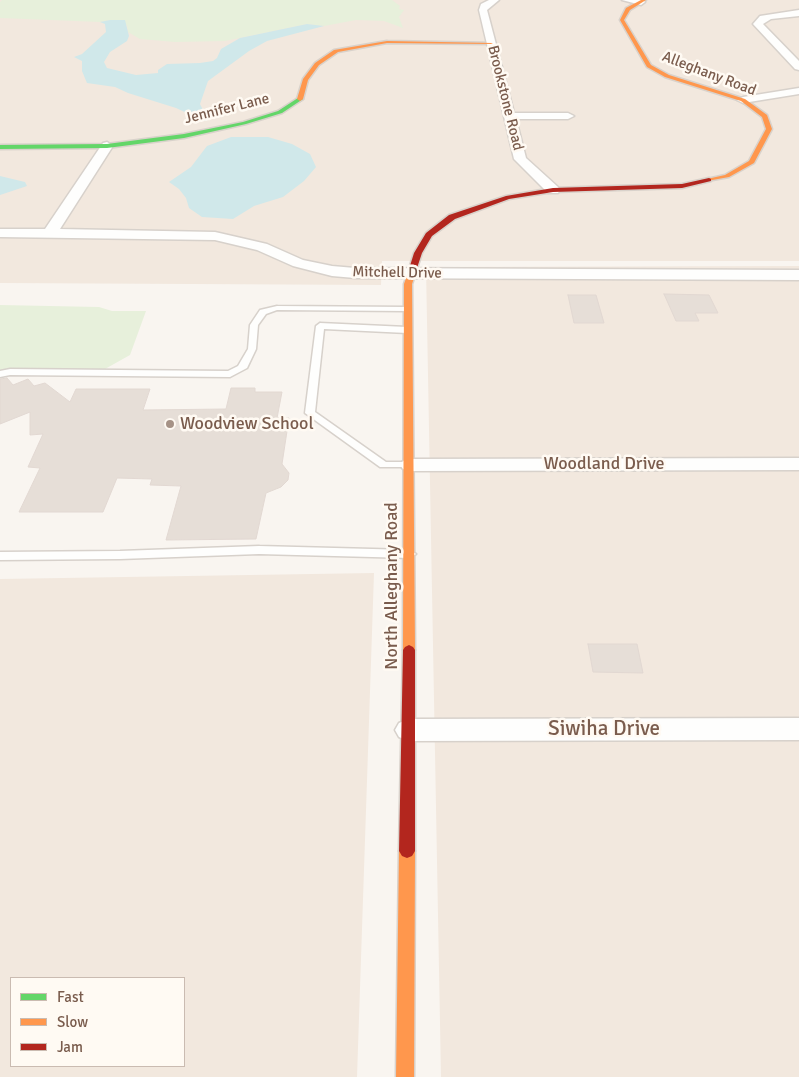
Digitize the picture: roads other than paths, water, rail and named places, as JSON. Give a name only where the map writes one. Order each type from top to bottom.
[{"type":"street","name":"Brookstone Road","points":[[495,0],[484,6],[483,10],[520,159],[553,190]]},
{"type":"street","points":[[626,0],[642,1]]},
{"type":"street","name":"Alleghany Road","points":[[553,190],[682,186],[728,176],[752,162],[758,154],[769,129],[765,116],[743,100],[667,76],[650,66],[623,25],[622,20],[628,9],[642,1]]},
{"type":"street","points":[[799,13],[770,16],[760,21],[759,27],[799,67]]},
{"type":"street","name":"Jennifer Lane","points":[[0,147],[107,146],[184,136],[244,123],[280,112],[300,99],[305,80],[318,64],[329,54],[347,47],[387,42],[491,42]]},
{"type":"street","points":[[782,50],[799,50]]},
{"type":"street","points":[[743,100],[799,91]]},
{"type":"street","points":[[509,116],[568,116]]},
{"type":"street","points":[[50,233],[107,146]]},
{"type":"street","name":"North Alleghany Road","points":[[405,1077],[410,554],[408,284],[418,253],[426,239],[440,225],[471,209],[508,197],[553,190]]},
{"type":"street","name":"Mitchell Drive","points":[[0,233],[215,236],[239,240],[298,264],[332,271],[799,275]]},
{"type":"street","name":"Woodland Drive","points":[[410,465],[799,464]]},
{"type":"street","name":"Siwiha Drive","points":[[409,730],[799,729]]},
{"type":"lane","points":[[0,374],[10,372],[230,374],[242,368],[252,349],[254,325],[263,312],[277,308],[407,309]]},
{"type":"lane","points":[[407,330],[320,326],[310,413],[384,465],[410,465]]},
{"type":"lane","points":[[0,556],[120,555],[259,550],[410,554]]},
{"type":"water","points":[[125,20],[129,36],[127,41],[110,52],[104,62],[107,68],[136,75],[158,73],[158,70],[167,64],[213,61],[217,58],[221,49],[240,38],[307,24],[324,26],[267,41],[249,51],[208,81],[200,104],[206,116],[211,119],[204,121],[176,108],[115,87],[87,83],[82,71],[82,61],[74,57],[82,54],[106,32],[105,24],[100,22]]},
{"type":"water","points":[[231,137],[268,137],[292,144],[310,154],[316,167],[304,181],[283,197],[254,206],[233,219],[202,217],[189,208],[186,198],[179,189],[169,182],[191,167],[207,146]]},
{"type":"water","points":[[0,176],[25,182],[27,186],[0,195]]},
{"type":"place","name":"Woodview School","points":[[170,424]]}]
